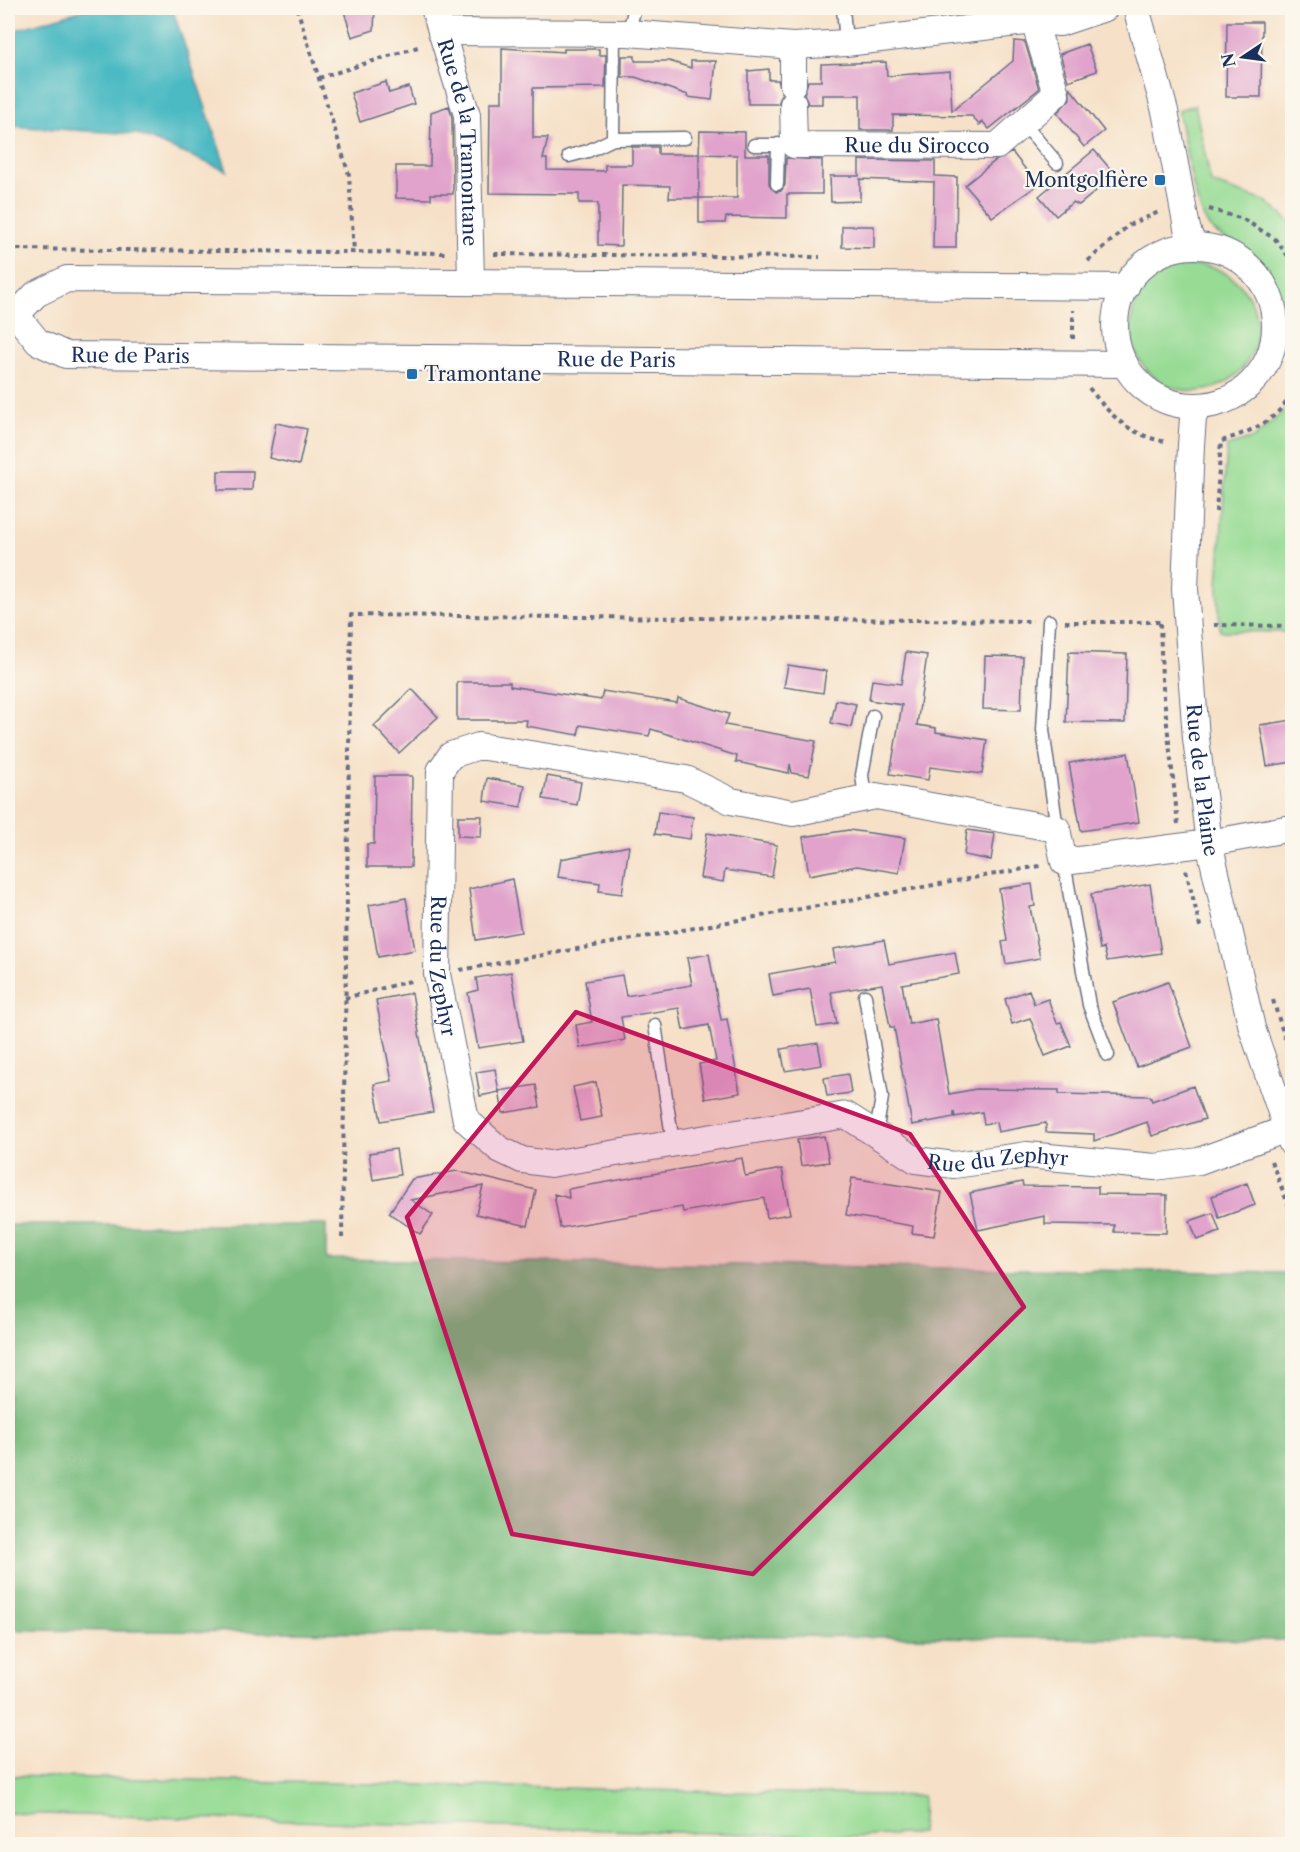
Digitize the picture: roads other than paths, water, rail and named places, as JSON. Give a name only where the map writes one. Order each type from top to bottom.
[{"type":"street","name":"Rue de la Tramontane","points":[[434,8],[467,115],[471,281]]},
{"type":"street","points":[[441,32],[621,33],[793,46],[846,43],[978,18],[1060,23],[1105,8]]},
{"type":"street","points":[[1136,8],[1165,111],[1193,246]]},
{"type":"street","name":"Rue du Sirocco","points":[[786,145],[997,146],[1056,94],[1034,21]]},
{"type":"street","points":[[786,145],[793,94],[793,46]]},
{"type":"street","points":[[1193,246],[1224,251],[1246,264],[1263,282],[1272,305],[1282,357],[1243,391],[1222,402],[1198,406],[1173,403],[1150,392],[1125,364],[1116,332],[1117,309],[1126,287],[1139,269],[1157,256],[1178,248],[1193,246]]},
{"type":"street","name":"Rue de Paris","points":[[1125,364],[66,355],[38,342],[12,315],[36,294],[66,279],[471,281],[1079,274],[1126,287]]},
{"type":"street","name":"Rue de la Plaine","points":[[1198,406],[1193,418],[1191,445],[1185,589],[1196,738],[1209,843],[1252,1028],[1290,1133]]},
{"type":"street","name":"Rue du Zephyr","points":[[1057,829],[876,796],[793,813],[730,801],[686,779],[479,746],[451,755],[440,771],[437,974],[466,1120],[499,1149],[522,1160],[550,1164],[846,1115],[916,1160],[954,1165],[1027,1155],[1155,1167],[1199,1161],[1290,1133]]},
{"type":"street","points":[[1057,829],[1064,862],[1209,843],[1293,828]]},
{"type":"lane","points":[[614,139],[621,33],[635,8]]},
{"type":"lane","points":[[843,8],[846,43]]},
{"type":"lane","points":[[1023,123],[1057,163]]},
{"type":"lane","points":[[569,156],[588,152],[614,139],[685,138]]},
{"type":"lane","points":[[754,144],[786,145],[777,184]]},
{"type":"lane","points":[[1049,621],[1043,730],[1057,829]]},
{"type":"lane","points":[[865,798],[862,775],[873,716]]},
{"type":"lane","points":[[1064,862],[1089,1005],[1108,1055]]},
{"type":"lane","points":[[865,996],[882,1097],[876,1134]]},
{"type":"lane","points":[[655,1025],[673,1143]]},
{"type":"water","points":[[90,8],[172,8],[227,171],[137,134],[8,126],[8,32]]},
{"type":"place","name":"Montgolfière","points":[[1160,180]]},
{"type":"place","name":"Tramontane","points":[[412,374]]}]
